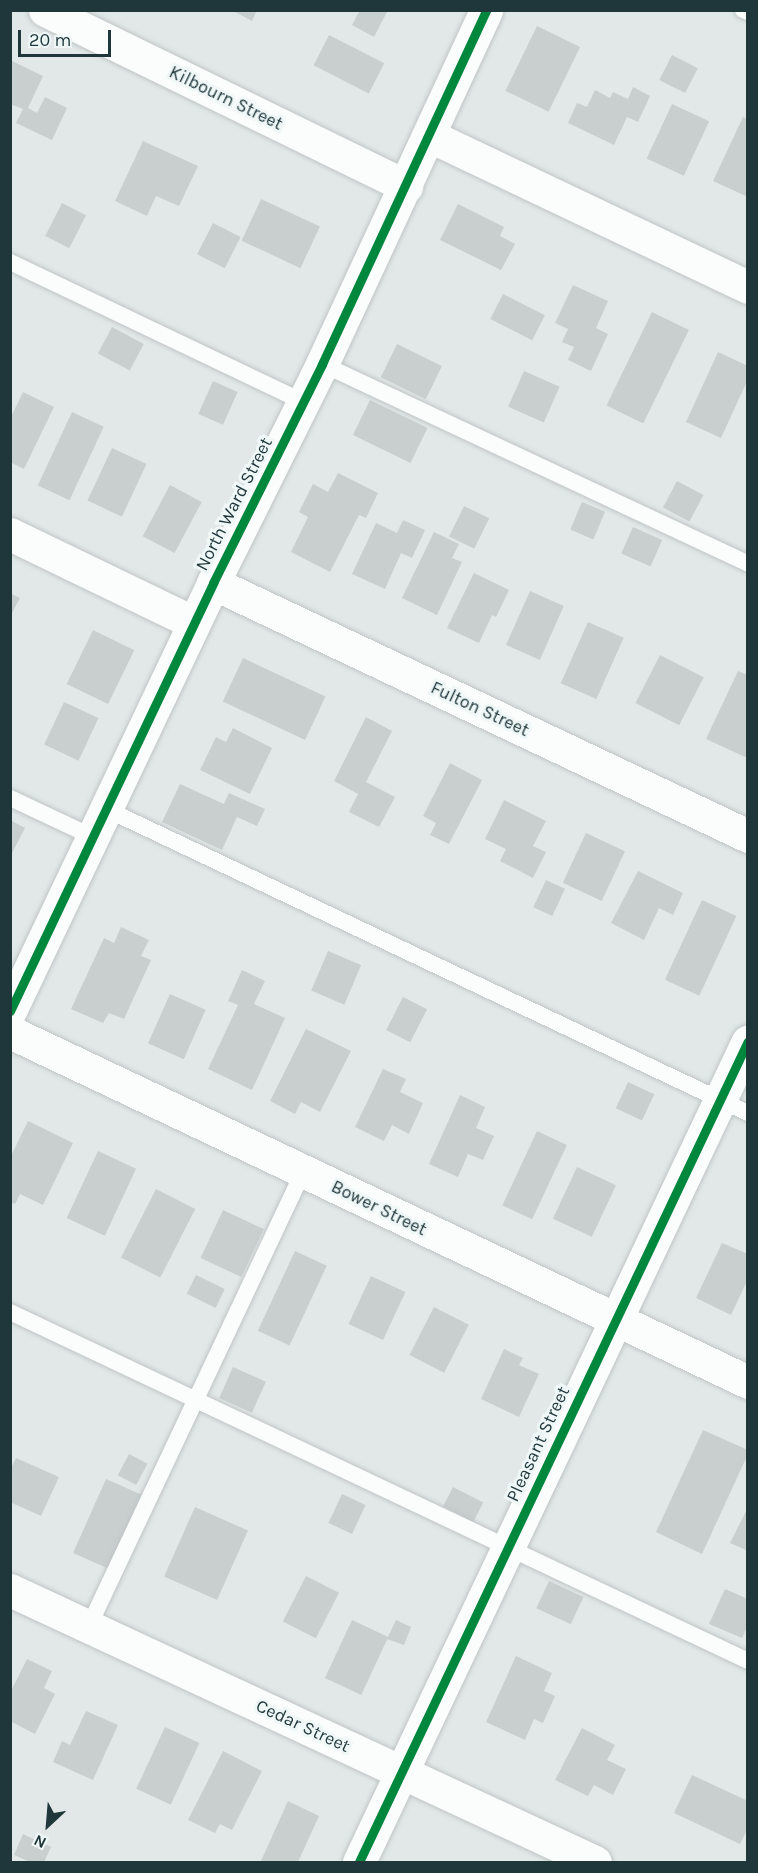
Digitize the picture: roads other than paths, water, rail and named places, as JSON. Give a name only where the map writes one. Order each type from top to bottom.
[{"type":"street","name":"Kilbourn Street","points":[[45,10],[406,186]]},
{"type":"street","name":"North Ward Street","points":[[10,1011],[213,583],[304,402],[430,136],[486,10]]},
{"type":"street","points":[[430,136],[747,287]]},
{"type":"street","points":[[10,534],[194,623]]},
{"type":"street","name":"Fulton Street","points":[[213,583],[747,836]]},
{"type":"street","name":"Bower Street","points":[[10,1032],[614,1321],[747,1382]]},
{"type":"street","name":"Pleasant Street","points":[[359,1863],[614,1321],[734,1106],[747,1041]]},
{"type":"street","name":"Cedar Street","points":[[10,1590],[595,1863]]},
{"type":"lane","points":[[10,262],[304,402]]},
{"type":"lane","points":[[322,364],[747,564]]},
{"type":"lane","points":[[10,798],[100,823],[734,1106]]},
{"type":"lane","points":[[89,1626],[303,1172]]},
{"type":"lane","points":[[10,1312],[507,1550],[747,1661]]}]
